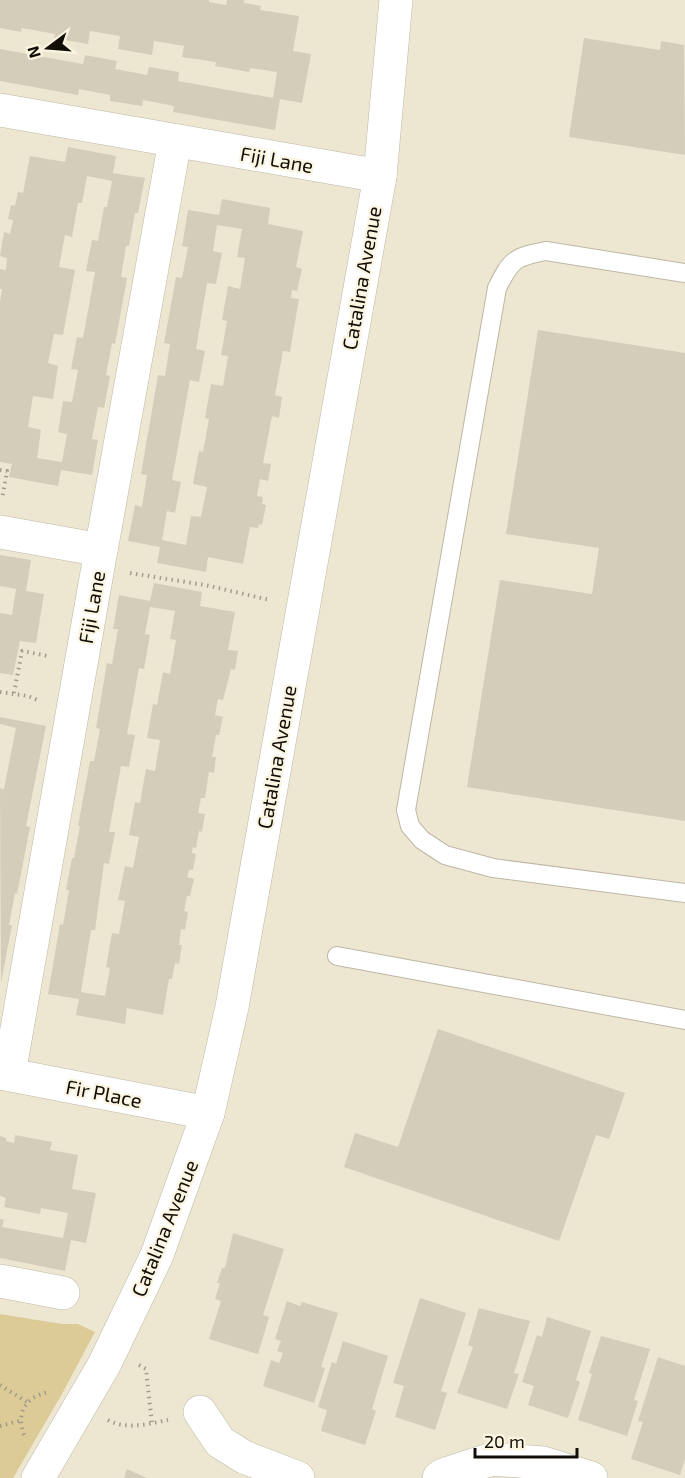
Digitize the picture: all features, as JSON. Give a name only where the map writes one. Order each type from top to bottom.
[{"type":"street","name":"Catalina Avenue","points":[[38,1478],[112,1349],[157,1255],[208,1113],[232,1007],[380,176],[396,0]]},
{"type":"street","name":"Fiji Lane","points":[[0,110],[380,176]]},
{"type":"street","name":"Fiji Lane","points":[[5,1073],[73,711],[175,141]]},
{"type":"street","points":[[0,532],[99,558]]},
{"type":"street","name":"Fir Place","points":[[5,1073],[208,1113]]},
{"type":"street","points":[[0,1281],[63,1293]]},
{"type":"street","points":[[200,1412],[220,1442],[244,1457],[298,1478]]},
{"type":"street","points":[[439,1478],[492,1459],[543,1463],[591,1478]]},
{"type":"lane","points":[[685,273],[546,251],[524,255],[509,265],[497,288],[406,810],[410,826],[422,840],[445,855],[493,868],[685,893]]},
{"type":"lane","points":[[337,956],[685,1020]]},
{"type":"path","points":[[0,470],[6,471],[0,508]]},
{"type":"path","points":[[99,558],[215,589],[303,606]]},
{"type":"path","points":[[14,693],[22,651],[81,662]]},
{"type":"path","points":[[0,692],[28,696],[73,711]]},
{"type":"path","points":[[112,1349],[146,1369],[152,1424]]},
{"type":"path","points":[[0,1385],[27,1402]]},
{"type":"path","points":[[80,1405],[119,1426],[152,1424],[200,1412]]},
{"type":"path","points":[[0,1426],[20,1421]]},
{"type":"shaded area","points":[[0,1314],[62,1324],[78,1324],[95,1332],[13,1478],[0,1478]]},
{"type":"building","points":[[0,0],[209,0],[209,2],[226,5],[227,0],[244,0],[244,3],[261,6],[260,10],[299,16],[293,51],[311,54],[302,103],[280,99],[275,130],[173,112],[174,106],[143,100],[142,106],[110,101],[110,95],[79,89],[78,95],[0,81],[0,49],[83,64],[85,55],[117,61],[115,69],[147,75],[149,67],[179,72],[178,81],[273,98],[277,72],[250,68],[249,72],[215,66],[216,62],[182,57],[184,46],[154,41],[152,55],[118,49],[120,36],[90,31],[88,44],[54,38],[55,34],[22,28],[21,32],[0,28]]},
{"type":"building","points":[[584,38],[660,50],[661,41],[684,45],[685,155],[569,137]]},
{"type":"building","points":[[68,147],[116,156],[113,173],[145,178],[129,246],[126,246],[121,277],[127,278],[115,344],[112,343],[106,375],[110,376],[104,408],[98,407],[92,439],[98,440],[92,475],[61,470],[58,486],[9,477],[12,464],[0,462],[0,302],[2,289],[0,289],[0,269],[6,270],[7,258],[0,256],[4,232],[10,234],[13,220],[8,219],[11,205],[15,206],[18,192],[23,193],[30,156],[65,162]],"holes":[[[87,176],[112,181],[107,207],[104,207],[98,241],[92,240],[86,271],[95,272],[83,338],[77,337],[71,369],[78,370],[72,402],[63,401],[58,432],[67,434],[62,462],[37,458],[41,430],[28,427],[33,396],[53,399],[58,366],[48,363],[54,334],[63,335],[75,270],[59,267],[65,235],[72,237],[78,203],[82,203]]]},
{"type":"building","points":[[222,199],[270,208],[268,224],[303,231],[296,267],[302,269],[297,291],[292,290],[291,298],[299,299],[290,352],[283,351],[275,395],[282,397],[279,418],[272,416],[263,463],[271,464],[268,481],[260,479],[257,496],[263,497],[262,504],[266,505],[262,525],[259,524],[258,528],[250,527],[243,564],[208,557],[206,572],[157,563],[160,547],[128,541],[135,505],[142,507],[147,475],[141,474],[158,375],[165,376],[170,344],[164,343],[176,277],[182,278],[188,247],[182,246],[188,210],[219,215]],"holes":[[[217,225],[242,229],[237,257],[245,258],[240,289],[228,286],[222,320],[227,321],[221,355],[228,356],[223,386],[211,384],[205,418],[209,419],[203,452],[199,451],[193,484],[207,487],[201,517],[191,516],[186,545],[162,540],[167,511],[175,513],[181,482],[172,480],[190,380],[199,382],[205,351],[196,349],[207,283],[216,284],[222,253],[213,251]]]},
{"type":"building","points":[[538,330],[685,353],[685,821],[467,787],[500,580],[592,594],[599,548],[506,534]]},
{"type":"building","points":[[0,555],[31,560],[26,591],[44,594],[36,643],[20,641],[13,675],[0,673],[0,613],[12,615],[16,589],[0,586]]},
{"type":"building","points":[[154,583],[202,592],[200,606],[235,612],[228,650],[238,651],[235,670],[231,669],[223,700],[218,699],[215,715],[223,717],[219,735],[216,735],[212,757],[216,757],[214,773],[209,772],[205,798],[201,798],[198,813],[205,814],[202,832],[199,831],[196,848],[193,847],[192,853],[196,854],[193,870],[189,870],[187,877],[194,879],[184,911],[188,912],[185,930],[181,929],[179,945],[182,945],[179,964],[175,963],[172,979],[169,979],[163,1015],[127,1008],[125,1024],[76,1015],[79,999],[48,994],[60,924],[63,925],[69,890],[66,890],[80,826],[78,826],[90,761],[94,761],[100,729],[96,728],[107,663],[112,664],[118,629],[113,629],[119,595],[150,601]],"holes":[[[150,607],[175,611],[170,639],[176,640],[170,674],[163,672],[157,705],[153,704],[147,738],[160,740],[155,771],[146,769],[140,803],[135,802],[129,835],[139,837],[133,868],[125,866],[118,900],[125,901],[119,934],[112,933],[106,967],[110,968],[105,996],[81,992],[91,930],[95,930],[104,863],[109,864],[115,832],[109,832],[121,766],[129,767],[135,735],[127,734],[139,668],[144,669],[150,635],[145,634]]]},
{"type":"building","points":[[0,717],[46,726],[26,826],[30,827],[9,925],[12,925],[1,983],[0,788],[4,789],[16,728],[0,724]]},
{"type":"building","points":[[438,1029],[625,1093],[609,1139],[596,1135],[559,1241],[344,1167],[355,1133],[398,1147]]},
{"type":"building","points":[[15,1135],[52,1142],[50,1150],[78,1155],[72,1189],[96,1193],[86,1243],[71,1240],[65,1271],[0,1258],[0,1219],[4,1220],[2,1227],[63,1238],[68,1213],[41,1208],[40,1214],[4,1207],[6,1198],[0,1196],[0,1136],[14,1143]]},
{"type":"building","points":[[233,1233],[284,1249],[263,1315],[269,1317],[258,1354],[209,1339],[221,1301],[215,1299],[220,1283],[217,1283],[222,1268],[225,1268]]},
{"type":"building","points":[[420,1298],[466,1313],[441,1391],[447,1393],[435,1430],[395,1417],[404,1386],[393,1383]]},
{"type":"building","points":[[287,1301],[300,1306],[302,1302],[338,1313],[321,1367],[325,1368],[314,1403],[263,1386],[271,1360],[279,1363],[283,1353],[277,1351],[281,1341],[275,1339]]},
{"type":"building","points":[[479,1308],[530,1321],[514,1373],[519,1374],[507,1409],[457,1393],[473,1347],[468,1345]]},
{"type":"building","points":[[547,1317],[591,1331],[576,1380],[580,1382],[568,1418],[528,1405],[534,1386],[522,1382],[537,1335],[542,1337]]},
{"type":"building","points":[[601,1336],[650,1349],[634,1400],[638,1401],[627,1436],[578,1420],[592,1374],[589,1373]]},
{"type":"building","points":[[343,1341],[388,1356],[372,1409],[376,1411],[365,1445],[321,1431],[327,1410],[318,1407],[332,1362],[336,1364]]},
{"type":"building","points":[[658,1357],[685,1366],[685,1459],[680,1475],[631,1459],[643,1422],[638,1421]]},
{"type":"building","points":[[127,1469],[147,1478],[124,1478]]}]
